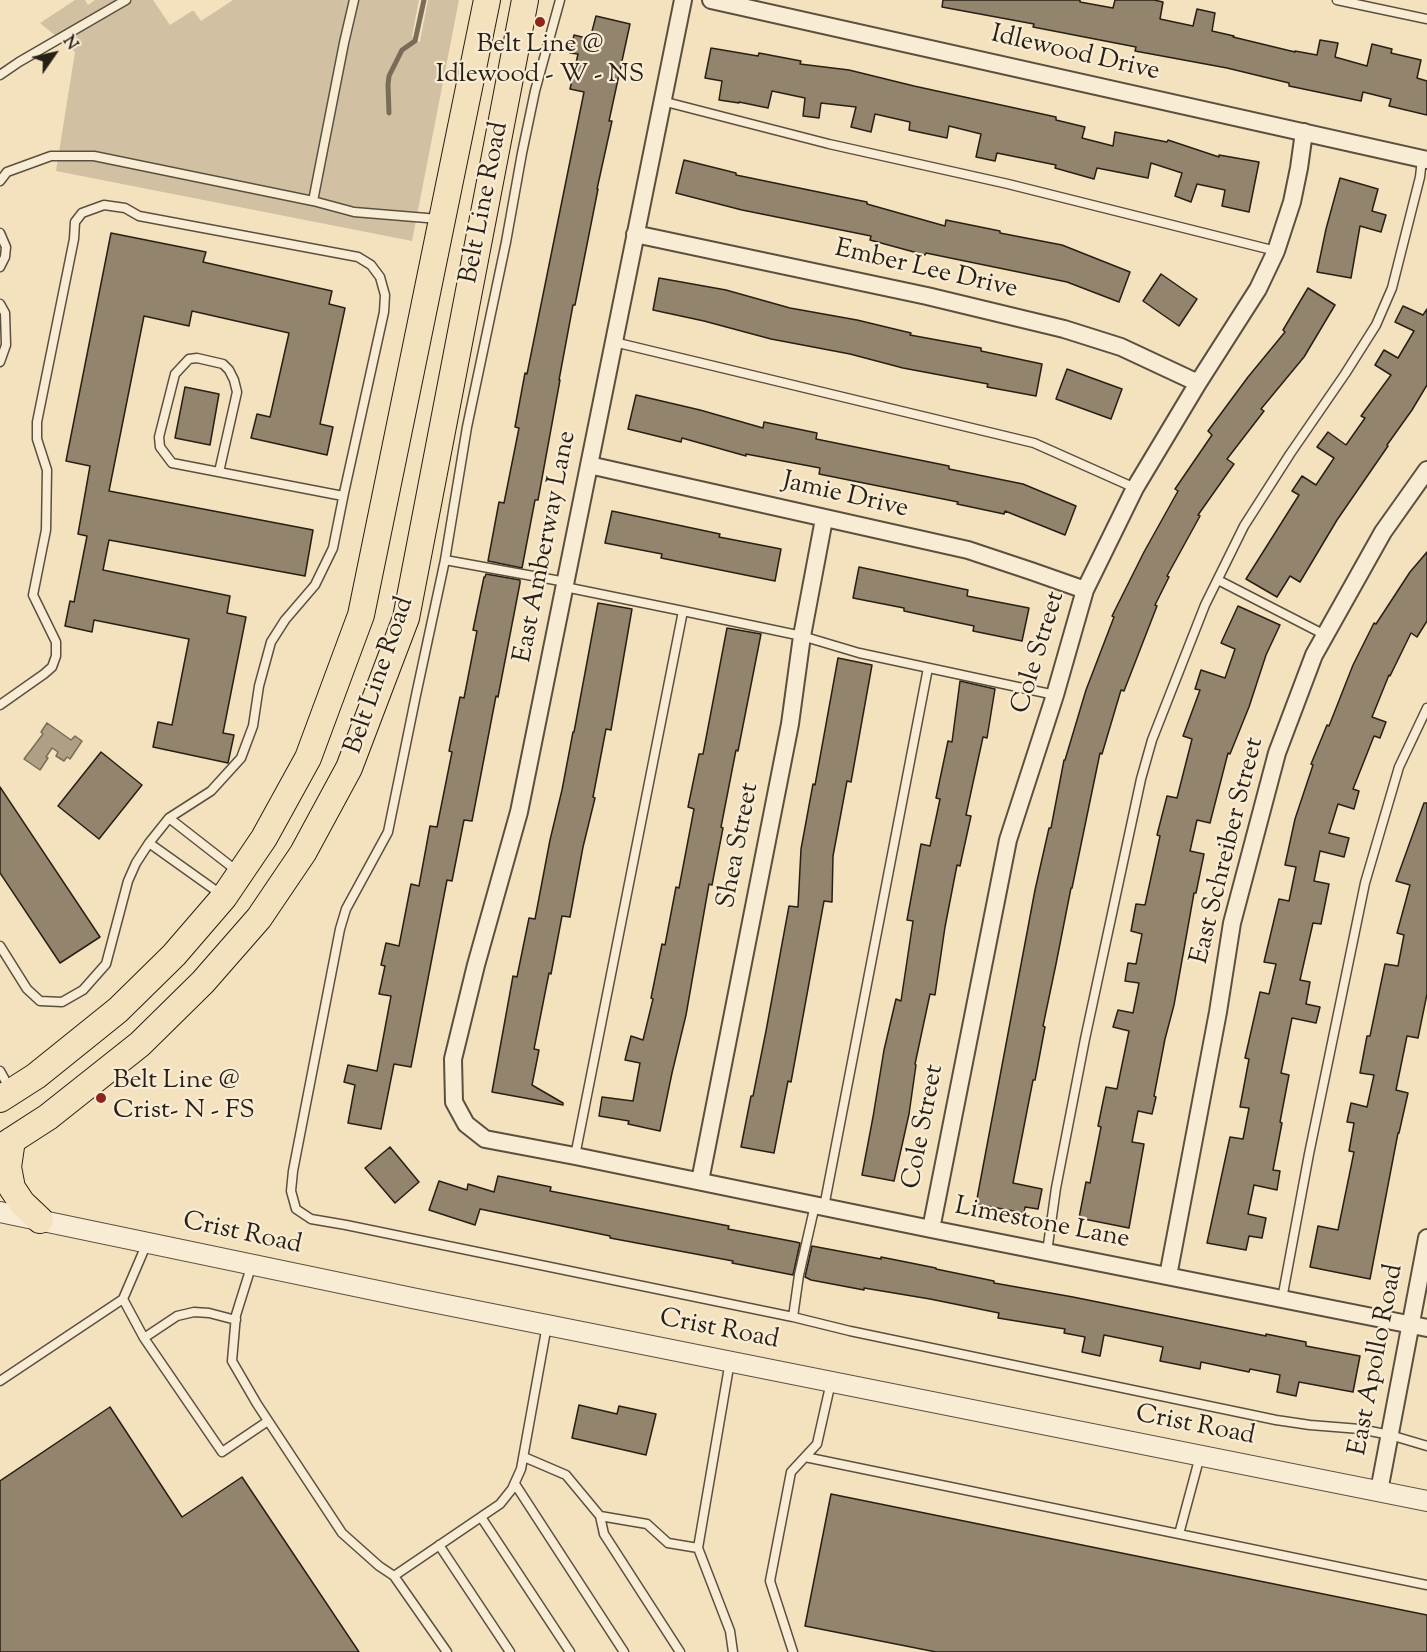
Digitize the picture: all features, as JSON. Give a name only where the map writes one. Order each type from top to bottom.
[{"type":"main road","name":"Belt Line Road","points":[[4,1087],[36,1076],[118,1010],[174,955],[224,897],[264,838],[308,758],[361,615],[487,0]]},
{"type":"main road","name":"Belt Line Road","points":[[6,1144],[48,1117],[140,1044],[203,982],[259,918],[303,853],[349,768],[406,618],[525,0]]},
{"type":"main road","points":[[6,1144],[12,1188],[22,1203],[40,1220]]},
{"type":"street","name":"East Amberway Lane","points":[[454,1102],[453,1059],[476,965],[519,812],[683,0]]},
{"type":"street","name":"Idlewood Drive","points":[[711,0],[1425,160]]},
{"type":"street","name":"Cole Street","points":[[931,1229],[1008,840],[1055,695],[1085,590],[1135,488],[1258,289],[1276,251],[1292,202],[1304,132]]},
{"type":"street","name":"Ember Lee Drive","points":[[634,234],[927,296],[1064,329],[1121,347],[1198,383]]},
{"type":"street","name":"Jamie Drive","points":[[589,465],[968,550],[1085,590]]},
{"type":"street","name":"East Schreiber Street","points":[[1168,1276],[1218,1012],[1232,923],[1277,753],[1314,655],[1383,532],[1427,470]]},
{"type":"street","name":"Shea Street","points":[[700,1181],[790,724],[802,636],[824,519]]},
{"type":"street","name":"Limestone Lane","points":[[454,1102],[466,1124],[485,1139],[1419,1326]]},
{"type":"street","name":"Crist Road","points":[[0,1212],[547,1325],[1427,1501]]},
{"type":"street","name":"East Apollo Road","points":[[1379,1491],[1390,1435],[1419,1326],[1427,1238]]},
{"type":"lane","points":[[0,75],[126,0]]},
{"type":"lane","points":[[314,201],[354,0]]},
{"type":"lane","points":[[560,0],[538,81],[522,153],[506,242],[467,427],[445,560],[388,832],[346,909],[340,929],[293,1171],[291,1191],[296,1209],[311,1220],[346,1225],[793,1317],[850,1331],[1276,1420],[1360,1429],[1427,1446]]},
{"type":"lane","points":[[1337,0],[1427,19]]},
{"type":"lane","points":[[662,101],[829,144],[1008,184],[1276,251]]},
{"type":"lane","points":[[0,181],[7,172],[51,156],[94,156],[314,201],[354,212],[443,219]]},
{"type":"lane","points":[[1047,1252],[1056,1188],[1085,1039],[1141,779],[1152,740],[1205,605],[1244,526],[1376,325],[1392,288],[1425,160]]},
{"type":"lane","points":[[0,705],[44,674],[52,667],[56,656],[56,642],[33,595],[46,530],[47,470],[37,439],[37,422],[74,238],[75,222],[82,213],[104,205],[125,208],[139,216],[358,256],[371,265],[380,277],[385,295],[384,312],[333,548],[315,585],[285,620],[271,642],[259,687],[254,726],[241,758],[211,791],[169,818],[149,843],[128,881],[106,964],[83,990],[62,1002],[40,1001],[27,989],[0,946]]},
{"type":"lane","points":[[0,233],[6,247],[5,257],[0,267]]},
{"type":"lane","points":[[0,304],[5,313],[6,345],[0,362]]},
{"type":"lane","points":[[614,342],[1034,443],[1135,488]]},
{"type":"lane","points":[[219,472],[237,392],[234,380],[223,364],[197,358],[189,359],[175,374],[159,437],[160,447],[172,463],[343,496]]},
{"type":"lane","points":[[445,560],[802,636],[859,654],[1055,695]]},
{"type":"lane","points":[[1218,580],[1325,635]]},
{"type":"lane","points":[[575,1156],[683,611]]},
{"type":"lane","points":[[793,1317],[799,1275],[819,1206],[928,668]]},
{"type":"lane","points":[[1282,1299],[1309,1154],[1365,883],[1400,767],[1427,708]]},
{"type":"lane","points":[[169,818],[240,873]]},
{"type":"lane","points":[[149,843],[224,897]]},
{"type":"lane","points":[[0,1382],[123,1299],[147,1242]]},
{"type":"lane","points":[[252,1264],[236,1320],[232,1361],[268,1421],[342,1533],[379,1566],[394,1576],[447,1652]]},
{"type":"lane","points":[[123,1299],[144,1338],[222,1452],[268,1421]]},
{"type":"lane","points":[[144,1338],[177,1316],[194,1312],[209,1313],[236,1320]]},
{"type":"lane","points":[[394,1576],[500,1504],[515,1484],[524,1457],[547,1325]]},
{"type":"lane","points":[[730,1361],[698,1548],[730,1631],[733,1652]]},
{"type":"lane","points":[[793,1652],[770,1581],[791,1472],[817,1444],[831,1381]]},
{"type":"lane","points":[[1179,1534],[1200,1455]]},
{"type":"lane","points":[[524,1457],[566,1475],[600,1516],[604,1534],[680,1652]]},
{"type":"lane","points":[[805,1457],[1427,1585]]},
{"type":"lane","points":[[515,1484],[624,1652]]},
{"type":"lane","points":[[600,1516],[647,1524],[668,1544],[698,1548]]},
{"type":"lane","points":[[481,1517],[570,1652]]},
{"type":"lane","points":[[439,1545],[510,1652]]},
{"type":"shaded area","points":[[75,0],[85,0],[88,5],[95,0],[153,0],[170,25],[192,11],[201,21],[233,0],[419,0],[412,36],[419,42],[428,0],[459,0],[412,241],[56,171],[75,52],[40,23]]},
{"type":"shaded area","points":[[47,723],[71,740],[75,736],[82,741],[70,759],[67,757],[64,761],[56,756],[58,752],[52,748],[40,770],[24,759],[43,734],[41,732]]},
{"type":"building","points":[[943,0],[1080,0],[1080,2],[1113,8],[1115,0],[1154,0],[1163,2],[1160,19],[1193,26],[1197,9],[1215,13],[1212,31],[1295,52],[1317,55],[1320,40],[1338,43],[1335,57],[1367,66],[1372,44],[1392,49],[1391,53],[1421,60],[1417,78],[1427,81],[1427,115],[1389,106],[1391,99],[1363,92],[1361,101],[1289,86],[1289,83],[1227,68],[1135,51],[1136,47],[1033,27],[1034,24],[942,7]]},
{"type":"building","points":[[596,16],[630,24],[609,121],[612,121],[575,305],[573,305],[538,500],[535,500],[522,568],[488,561],[499,502],[504,503],[519,428],[515,427],[525,373],[527,374],[584,92],[570,89],[578,54],[570,53],[574,35],[590,39]]},
{"type":"building","points":[[711,48],[758,56],[759,53],[801,61],[800,64],[849,70],[1056,117],[1056,120],[1085,127],[1082,138],[1113,146],[1115,132],[1167,142],[1168,140],[1219,157],[1219,155],[1259,162],[1249,212],[1222,206],[1225,190],[1197,184],[1191,202],[1175,196],[1182,173],[1151,163],[1148,178],[1097,168],[1094,179],[1055,168],[1056,165],[997,153],[995,161],[976,157],[981,134],[949,126],[947,138],[909,130],[910,122],[875,114],[871,132],[851,127],[856,107],[821,103],[819,118],[803,116],[805,98],[772,91],[768,108],[719,100],[722,81],[705,78]]},
{"type":"building","points":[[684,160],[736,173],[736,175],[867,202],[867,204],[945,226],[946,220],[1062,245],[1130,272],[1119,302],[1067,282],[926,253],[925,255],[870,240],[871,236],[742,210],[676,193]]},
{"type":"building","points":[[1340,178],[1378,189],[1372,211],[1386,215],[1381,232],[1360,226],[1351,278],[1317,272]]},
{"type":"building","points":[[111,233],[206,252],[203,262],[332,291],[329,304],[345,308],[320,424],[333,427],[327,455],[251,438],[257,414],[270,417],[289,333],[192,311],[189,326],[144,316],[109,491],[313,530],[305,576],[109,540],[103,570],[230,596],[227,613],[246,617],[223,733],[234,735],[228,763],[153,747],[158,722],[172,725],[189,639],[94,620],[92,632],[65,626],[70,601],[74,602],[87,536],[78,534],[90,466],[66,461]]},
{"type":"building","points":[[1161,274],[1197,299],[1179,326],[1143,301]]},
{"type":"building","points":[[659,278],[726,290],[790,308],[857,320],[911,333],[910,335],[981,348],[981,351],[1042,364],[1036,396],[987,387],[988,384],[903,368],[850,354],[771,339],[653,310]]},
{"type":"building","points":[[1308,288],[1335,305],[1304,357],[1261,409],[1264,411],[1227,459],[1234,464],[1198,515],[1200,516],[1167,576],[1169,577],[1155,605],[1157,606],[1124,691],[1121,690],[1102,754],[1100,753],[1013,1183],[1042,1189],[1038,1209],[1025,1207],[1024,1213],[976,1204],[1035,890],[1049,828],[1051,828],[1064,760],[1086,690],[1114,617],[1112,616],[1178,491],[1175,489],[1212,435],[1208,431],[1285,332],[1283,330]]},
{"type":"building","points":[[1403,306],[1423,315],[1427,309],[1427,385],[1337,520],[1300,582],[1290,576],[1277,597],[1246,579],[1299,495],[1292,491],[1302,476],[1316,485],[1334,458],[1317,447],[1328,432],[1346,445],[1365,418],[1361,416],[1391,375],[1375,365],[1384,350],[1398,358],[1414,331],[1395,322]]},
{"type":"building","points":[[1067,369],[1122,389],[1111,419],[1056,399]]},
{"type":"building","points":[[185,387],[219,394],[210,445],[175,438]]},
{"type":"building","points":[[636,395],[763,428],[764,422],[817,433],[816,439],[949,466],[949,469],[1023,484],[1076,506],[1065,535],[1005,511],[1004,514],[957,504],[958,502],[819,474],[820,468],[746,454],[746,456],[682,438],[681,442],[628,429]]},
{"type":"building","points":[[612,511],[720,534],[719,537],[781,549],[775,581],[661,558],[662,554],[605,543]]},
{"type":"building","points":[[1427,552],[1427,621],[1417,637],[1411,633],[1389,675],[1372,717],[1386,722],[1380,738],[1374,736],[1353,789],[1359,791],[1354,809],[1338,804],[1329,833],[1349,838],[1344,857],[1320,851],[1314,881],[1329,884],[1321,924],[1313,923],[1300,980],[1310,982],[1306,1004],[1320,1007],[1316,1023],[1292,1018],[1281,1073],[1289,1075],[1273,1170],[1280,1171],[1277,1190],[1254,1185],[1248,1214],[1266,1218],[1262,1238],[1249,1236],[1246,1250],[1207,1243],[1230,1137],[1243,1139],[1249,1108],[1240,1107],[1249,1059],[1245,1058],[1260,992],[1269,994],[1276,964],[1264,962],[1279,899],[1289,901],[1296,867],[1285,865],[1295,819],[1313,765],[1311,764],[1353,665],[1374,623],[1376,624],[1410,572]]},
{"type":"building","points":[[859,567],[968,590],[967,596],[1029,608],[1022,641],[973,631],[974,626],[904,611],[904,608],[853,598]]},
{"type":"building","points":[[486,574],[520,580],[520,583],[472,821],[464,820],[452,881],[447,880],[411,1067],[394,1064],[381,1129],[348,1123],[355,1085],[344,1082],[348,1065],[377,1071],[391,996],[379,994],[385,966],[381,965],[386,943],[399,946],[411,884],[419,886],[430,826],[437,827],[452,752],[449,751],[460,697],[464,698],[477,631],[473,630]]},
{"type":"building","points":[[598,603],[632,609],[611,730],[606,729],[593,797],[595,798],[570,917],[562,916],[534,1049],[539,1050],[532,1085],[563,1105],[492,1092],[513,976],[517,977],[529,918],[535,919]]},
{"type":"building","points":[[1238,606],[1280,625],[1266,655],[1230,754],[1228,753],[1210,823],[1197,820],[1190,851],[1204,854],[1196,893],[1194,893],[1152,1114],[1138,1111],[1132,1142],[1144,1144],[1129,1228],[1079,1218],[1086,1182],[1090,1183],[1106,1087],[1117,1089],[1129,1031],[1113,1027],[1118,1010],[1133,1013],[1139,983],[1125,981],[1128,963],[1136,964],[1142,934],[1131,931],[1136,904],[1145,905],[1160,836],[1157,835],[1167,796],[1177,798],[1192,739],[1183,736],[1200,690],[1195,689],[1201,670],[1225,678],[1235,649],[1221,643]]},
{"type":"building","points":[[727,628],[761,634],[738,751],[736,750],[712,885],[709,884],[686,1015],[660,1131],[628,1124],[629,1121],[599,1116],[602,1097],[633,1101],[640,1063],[625,1060],[631,1036],[643,1040],[653,999],[651,998],[662,944],[665,945],[676,887],[679,888],[694,809],[688,807],[699,754],[703,754]]},
{"type":"building","points":[[838,658],[872,665],[851,782],[847,781],[833,856],[832,902],[824,901],[791,1082],[788,1081],[774,1153],[741,1147],[766,1031],[789,906],[798,907],[801,849]]},
{"type":"building","points":[[960,681],[995,689],[987,738],[983,737],[966,815],[971,816],[960,866],[957,865],[935,995],[930,994],[915,1064],[909,1114],[894,1181],[862,1175],[884,1050],[896,999],[901,1001],[913,921],[907,920],[921,844],[930,846],[940,799],[936,798],[948,741],[952,742]]},
{"type":"building","points":[[101,752],[142,785],[99,839],[58,806]]},
{"type":"building","points":[[0,787],[100,937],[60,963],[0,873]]},
{"type":"building","points":[[1424,803],[1427,803],[1427,994],[1418,1038],[1407,1036],[1396,1090],[1408,1093],[1370,1279],[1310,1267],[1318,1226],[1338,1230],[1354,1152],[1349,1151],[1354,1123],[1347,1122],[1351,1103],[1367,1107],[1374,1075],[1360,1073],[1367,1036],[1370,1036],[1385,964],[1398,966],[1404,935],[1397,933],[1410,885],[1396,881]]},
{"type":"building","points":[[390,1147],[419,1182],[395,1203],[365,1168]]},
{"type":"building","points":[[498,1176],[551,1187],[550,1191],[729,1226],[728,1229],[800,1243],[793,1275],[480,1209],[475,1225],[429,1210],[439,1181],[467,1190],[468,1184],[494,1192]]},
{"type":"building","points":[[812,1246],[881,1259],[881,1257],[994,1281],[994,1283],[1306,1342],[1306,1346],[1360,1356],[1353,1392],[1299,1382],[1296,1396],[1277,1392],[1280,1375],[1250,1369],[1249,1372],[1201,1362],[1200,1369],[1160,1361],[1163,1347],[1104,1335],[1100,1356],[1082,1352],[1085,1337],[1064,1333],[1065,1329],[998,1318],[999,1313],[930,1299],[811,1280],[805,1277]]},
{"type":"building","points":[[579,1405],[617,1414],[619,1406],[656,1414],[646,1455],[572,1438]]},
{"type":"building","points":[[110,1407],[182,1517],[242,1477],[359,1652],[0,1652],[0,1481]]},
{"type":"building","points":[[831,1494],[1427,1615],[1427,1652],[936,1652],[805,1626]]},
{"type":"waterway","points":[[389,113],[389,76],[402,50],[415,41],[424,0]]},
{"type":"place","name":"Belt Line @ Idlewood - W - NS","points":[[540,22]]},
{"type":"place","name":"Belt Line @ Crist- N - FS","points":[[101,1098]]}]
